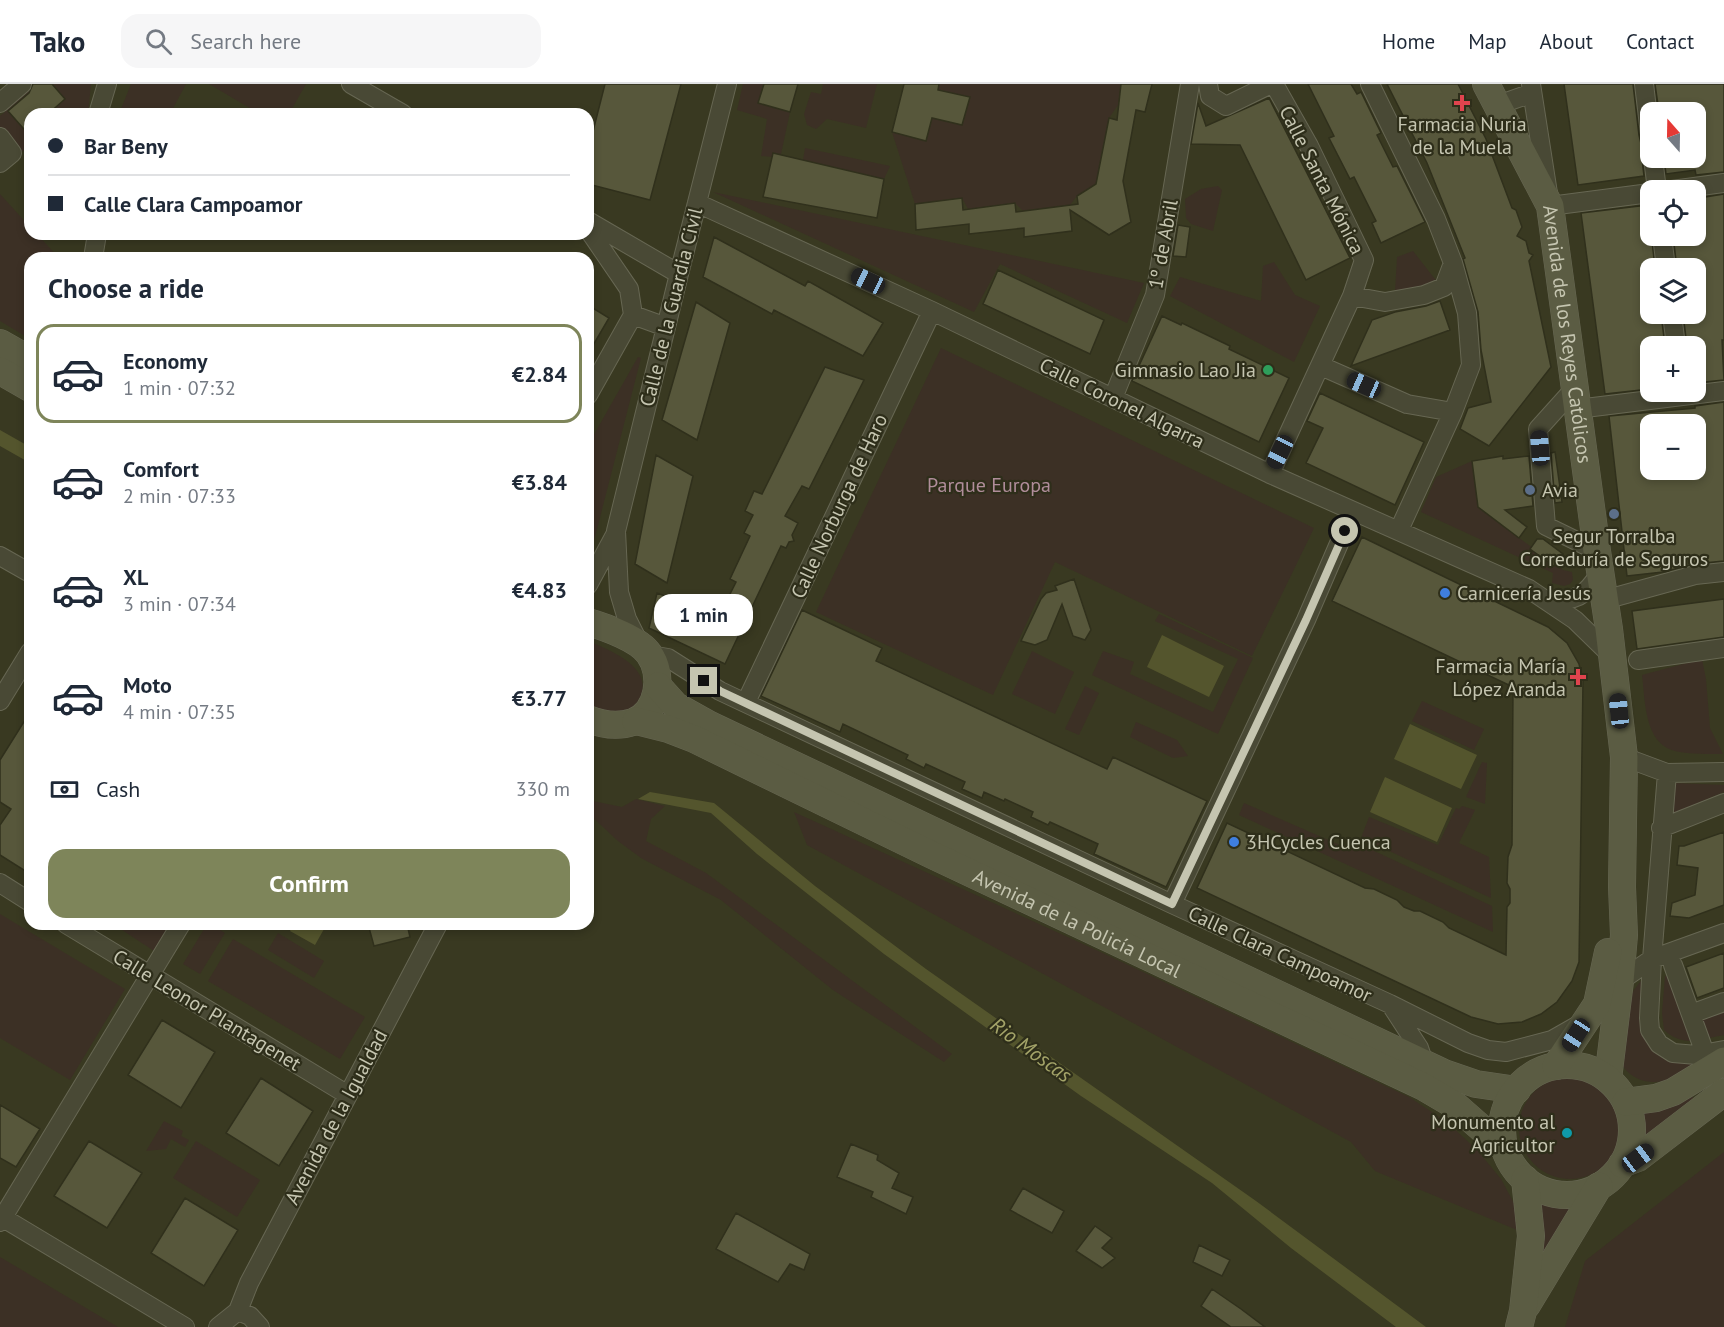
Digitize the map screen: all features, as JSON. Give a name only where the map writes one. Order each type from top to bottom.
[{"type":"main road","name":"Avenida de los Reyes Católicos","points":[[1492,94],[1550,206],[1604,600],[1625,658],[1623,935],[1608,1079]]},
{"type":"main road","points":[[0,344],[24,357]]},
{"type":"main road","points":[[0,371],[24,385]]},
{"type":"main road","points":[[594,625],[645,649],[656,668],[658,686],[650,706],[636,721],[610,725],[594,721]]},
{"type":"main road","name":"Avenida de la Policía Local","points":[[658,686],[676,706],[710,725],[1460,1080],[1517,1090]]},
{"type":"main road","name":"Avenida de la Policía Local","points":[[636,721],[668,729],[694,739],[942,861],[1422,1086],[1456,1106],[1506,1150]]},
{"type":"main road","name":"Avenida de los Reyes Católicos","points":[[1556,1066],[1597,1004],[1622,887]]},
{"type":"main road","points":[[1626,1102],[1656,1098],[1673,1092],[1713,1053]]},
{"type":"main road","points":[[1556,1066],[1584,1067],[1608,1079],[1626,1102],[1631,1117],[1632,1133],[1623,1164],[1612,1177],[1581,1194],[1561,1194],[1541,1189],[1525,1179],[1515,1168],[1506,1150],[1503,1136],[1503,1122],[1509,1101],[1517,1090],[1535,1074],[1556,1066]]},
{"type":"main road","points":[[1623,1164],[1638,1158],[1722,1098]]},
{"type":"main road","points":[[1521,1319],[1531,1236],[1525,1179]]},
{"type":"main road","points":[[1521,1319],[1599,1186]]},
{"type":"street","points":[[0,102],[22,84]]},
{"type":"street","points":[[100,108],[107,84]]},
{"type":"street","points":[[351,84],[393,108]]},
{"type":"street","name":"Calle de la Guardia Civil","points":[[594,573],[616,531],[727,84]]},
{"type":"street","name":"1º de Abril","points":[[1113,398],[1155,295],[1190,84]]},
{"type":"street","name":"Calle Santa Mónica","points":[[1208,84],[1210,96],[1226,106],[1272,84],[1309,146],[1364,260],[1352,296],[1270,474]]},
{"type":"street","points":[[1370,84],[1436,219],[1453,263],[1467,313],[1471,365],[1453,412],[1399,530]]},
{"type":"street","points":[[1644,84],[1646,102]]},
{"type":"street","points":[[1492,94],[1531,89],[1550,206],[1640,195]]},
{"type":"street","points":[[0,137],[12,153],[0,163]]},
{"type":"street","points":[[1706,185],[1724,183]]},
{"type":"street","name":"Calle Coronel Algarra","points":[[697,203],[932,311],[1270,474],[1529,590],[1575,620],[1625,658]]},
{"type":"street","points":[[594,224],[679,274]]},
{"type":"street","points":[[594,239],[629,289],[633,315],[666,327]]},
{"type":"street","points":[[1352,296],[1385,302],[1424,296],[1444,287],[1453,263]]},
{"type":"street","name":"Calle Norburga de Haro","points":[[746,702],[932,311]]},
{"type":"street","name":"Calle de la Guardia Civil","points":[[594,384],[633,315]]},
{"type":"street","points":[[1321,366],[1407,404],[1453,412]]},
{"type":"street","points":[[1706,392],[1724,391]]},
{"type":"street","points":[[1547,602],[1565,600],[1588,592],[1598,562],[1546,526],[1538,429],[1576,399],[1640,396]]},
{"type":"street","points":[[1172,904],[1306,620],[1353,511]]},
{"type":"street","name":"Calle de la Guardia Civil","points":[[616,531],[619,592],[627,619],[645,649]]},
{"type":"street","points":[[0,556],[24,570]]},
{"type":"street","points":[[1604,600],[1695,575],[1724,572]]},
{"type":"street","points":[[1625,658],[1724,648]]},
{"type":"street","name":"Calle Clara Campoamor","points":[[645,649],[668,658],[720,691],[1468,1043],[1498,1052],[1521,1050],[1568,1033],[1586,1020]]},
{"type":"street","points":[[0,701],[24,662]]},
{"type":"street","points":[[1624,757],[1667,772],[1724,772]]},
{"type":"street","points":[[1667,772],[1652,959],[1650,1030],[1656,1040],[1668,1050],[1697,1055],[1724,1050]]},
{"type":"street","points":[[1662,828],[1724,802]]},
{"type":"street","points":[[0,884],[24,898]]},
{"type":"street","name":"Calle Leonor Plantagenet","points":[[76,930],[348,1095]]},
{"type":"street","points":[[177,930],[1,1219],[185,1327]]},
{"type":"street","name":"Avenida de la Igualdad","points":[[238,1311],[249,1283],[432,930]]},
{"type":"street","points":[[1620,981],[1652,959],[1724,933]]},
{"type":"street","points":[[1673,965],[1691,1014],[1713,1053]]},
{"type":"street","points":[[1691,1014],[1724,1002]]},
{"type":"street","name":"Calle Clara Campoamor","points":[[1390,1005],[1419,1048],[1424,1063]]},
{"type":"street","points":[[218,1327],[238,1311],[250,1316],[260,1327]]},
{"type":"green space","points":[[28,84],[91,84],[89,108],[24,108],[24,151],[20,153],[0,128],[0,116],[5,112],[4,105]]},
{"type":"green space","points":[[131,84],[186,84],[173,108],[121,108]]},
{"type":"green space","points":[[209,84],[306,84],[292,108],[250,108]]},
{"type":"green space","points":[[743,84],[763,84],[759,103],[790,112],[781,154],[773,153],[772,157],[761,156],[767,119],[737,110]]},
{"type":"green space","points":[[823,84],[877,84],[866,128],[827,119],[816,129],[807,125],[804,114],[811,92],[821,94]]},
{"type":"green space","points":[[939,84],[1121,84],[1118,105],[1109,118],[1100,165],[1103,180],[1077,196],[1070,205],[1023,211],[1015,203],[968,209],[962,198],[915,204],[892,132],[926,140],[932,118],[962,125],[969,98],[938,90]]},
{"type":"green space","points":[[805,148],[890,166],[884,179],[803,160]]},
{"type":"green space","points":[[1218,186],[1222,190],[1213,231],[1191,224],[1186,218],[1185,199],[1201,189]]},
{"type":"green space","points":[[713,192],[1144,283],[1127,323],[1000,264],[974,312]]},
{"type":"green space","points":[[0,194],[24,220],[24,240],[42,240],[54,252],[24,252],[24,335],[0,321]]},
{"type":"green space","points":[[1413,251],[1438,283],[1422,290],[1395,291],[1397,257]]},
{"type":"green space","points":[[1274,262],[1295,295],[1320,306],[1294,362],[1170,296],[1180,277],[1261,301],[1263,266]]},
{"type":"green space","name":"Parque Europa","points":[[941,348],[1314,528],[1252,656],[1055,562],[993,695],[816,612]]},
{"type":"green space","points":[[638,357],[641,358],[594,541],[594,434]]},
{"type":"green space","points":[[1472,461],[1478,508],[1563,570],[1572,572],[1573,580],[1570,584],[1564,586],[1552,583],[1553,573],[1421,512],[1436,477]]},
{"type":"green space","points":[[1159,614],[1253,658],[1218,734],[1092,675],[1103,651],[1134,662],[1130,674],[1213,712],[1238,659],[1155,621]]},
{"type":"green space","points":[[594,644],[625,659],[641,677],[643,687],[639,699],[629,712],[594,711]]},
{"type":"green space","points":[[1032,651],[1074,672],[1055,714],[1012,694]]},
{"type":"green space","points":[[1702,659],[1710,728],[1723,754],[1686,753],[1667,748],[1654,734],[1647,715],[1642,675]]},
{"type":"green space","points":[[1085,686],[1099,693],[1079,735],[1065,729]]},
{"type":"green space","points":[[1422,701],[1484,729],[1474,750],[1412,721]]},
{"type":"green space","points":[[1136,722],[1177,740],[1188,756],[1173,758],[1130,737]]},
{"type":"green space","points":[[1482,762],[1487,763],[1485,804],[1466,797]]},
{"type":"green space","points":[[1674,783],[1724,785],[1724,792],[1674,813]]},
{"type":"green space","points":[[636,799],[665,806],[651,819],[646,841],[706,873],[952,1054],[944,1062],[833,990],[721,900],[641,858],[594,819],[594,801],[622,807]]},
{"type":"green space","points":[[1244,803],[1349,849],[1355,842],[1492,906],[1493,932],[1239,815]]},
{"type":"green space","points":[[1462,806],[1475,810],[1459,843],[1489,857],[1491,898],[1361,838],[1369,817],[1438,845],[1456,808],[1459,809]]},
{"type":"green space","points":[[794,812],[1094,949],[1409,1097],[1447,1122],[1478,1151],[1501,1179],[1516,1207],[1517,1230],[1375,1171],[1351,1142],[807,845]]},
{"type":"green space","points":[[0,914],[125,989],[70,1080],[0,1038]]},
{"type":"green space","points":[[122,930],[166,930],[154,951]]},
{"type":"green space","points":[[203,930],[220,930],[225,933],[200,974],[183,964]]},
{"type":"green space","points":[[278,933],[324,961],[314,978],[268,950]]},
{"type":"green space","points":[[233,939],[365,1017],[340,1059],[208,981]]},
{"type":"green space","points":[[1674,973],[1698,1041],[1680,1039],[1664,1030],[1662,1013],[1665,976]]},
{"type":"green space","points":[[1643,978],[1642,1030],[1649,1045],[1699,1059],[1680,1075],[1666,1081],[1641,1080],[1623,1066],[1622,1042],[1628,1002]]},
{"type":"green space","points":[[1724,1006],[1724,1035],[1704,1039],[1695,1014]]},
{"type":"green space","points":[[1570,1077],[1589,1081],[1606,1092],[1617,1109],[1621,1128],[1617,1147],[1606,1164],[1589,1175],[1570,1179],[1551,1175],[1534,1164],[1523,1147],[1519,1128],[1523,1109],[1534,1092],[1551,1081]]},
{"type":"green space","points":[[1689,1094],[1697,1101],[1641,1144],[1644,1128],[1642,1111]]},
{"type":"green space","points":[[164,1121],[183,1131],[181,1136],[189,1140],[185,1147],[171,1139],[166,1149],[146,1151]]},
{"type":"green space","points":[[196,1141],[260,1180],[237,1217],[173,1178]]},
{"type":"green space","points":[[1724,1152],[1724,1327],[1565,1327],[1585,1261]]},
{"type":"green space","points":[[1536,1196],[1559,1202],[1583,1199],[1535,1274]]},
{"type":"green space","points":[[0,1257],[118,1327],[0,1327]]},
{"type":"water","points":[[0,430],[24,444],[24,460],[0,446]]},
{"type":"water","points":[[1162,635],[1224,666],[1209,697],[1147,667]]},
{"type":"water","points":[[1410,724],[1477,755],[1461,789],[1394,759]]},
{"type":"water","points":[[1385,777],[1452,808],[1437,842],[1370,812]]},
{"type":"water","name":"Rio Moscas","points":[[650,792],[714,803],[815,886],[926,969],[1256,1201],[1426,1327],[1396,1327],[1291,1248],[1212,1183],[1081,1096],[884,954],[757,854],[711,813],[638,799]]},
{"type":"water","points":[[291,930],[323,930],[315,945]]},
{"type":"building","points":[[33,84],[52,84],[65,99],[55,108],[24,108],[24,129],[8,111],[29,93]]},
{"type":"building","points":[[605,84],[681,84],[650,200],[594,186],[594,127]]},
{"type":"building","points":[[764,84],[798,84],[790,112],[758,103]]},
{"type":"building","points":[[904,84],[939,84],[938,90],[970,97],[962,125],[932,118],[926,141],[892,132]]},
{"type":"building","points":[[1121,84],[1152,84],[1145,112],[1136,110],[1123,181],[1131,222],[1109,235],[1070,210],[1072,231],[1024,237],[1024,228],[969,234],[969,224],[916,230],[915,204],[962,198],[963,210],[1015,203],[1016,212],[1078,204],[1077,196],[1096,184],[1109,118],[1117,120]]},
{"type":"building","points":[[1308,84],[1351,84],[1357,94],[1361,92],[1381,133],[1377,135],[1393,167],[1397,166],[1425,222],[1381,243],[1372,223],[1376,221],[1354,177],[1350,179],[1329,138],[1334,136]]},
{"type":"building","points":[[1387,84],[1458,84],[1486,139],[1512,208],[1516,210],[1522,227],[1517,236],[1526,241],[1529,253],[1533,255],[1529,261],[1551,367],[1489,446],[1460,429],[1468,408],[1491,402],[1481,350],[1478,312],[1463,259],[1465,258],[1427,163]]},
{"type":"building","points":[[1564,84],[1633,84],[1640,139],[1640,168],[1643,168],[1644,176],[1578,185]]},
{"type":"building","points":[[1655,84],[1724,84],[1724,172],[1696,175],[1695,170],[1666,174],[1665,168],[1706,168],[1706,102],[1658,102]]},
{"type":"building","points":[[1269,98],[1350,258],[1306,280],[1240,145],[1191,144],[1198,103],[1206,126]]},
{"type":"building","points":[[773,153],[884,179],[877,218],[763,197]]},
{"type":"building","points":[[1724,194],[1724,340],[1722,340],[1724,380],[1706,382],[1706,336],[1686,336],[1684,324],[1706,324],[1706,258],[1676,258],[1674,246],[1706,246],[1706,197]]},
{"type":"building","points":[[1640,206],[1640,246],[1653,246],[1654,258],[1640,258],[1640,324],[1662,324],[1664,336],[1640,336],[1640,390],[1605,394],[1581,213]]},
{"type":"building","points":[[1178,225],[1190,227],[1186,257],[1173,256]]},
{"type":"building","points":[[714,237],[805,286],[808,281],[883,323],[863,356],[774,310],[772,314],[703,277]]},
{"type":"building","points":[[998,270],[1104,320],[1090,354],[983,304]]},
{"type":"building","points":[[1440,301],[1450,330],[1351,366],[1372,320]]},
{"type":"building","points":[[696,302],[730,323],[697,440],[662,420]]},
{"type":"building","points":[[594,309],[609,318],[594,344]]},
{"type":"building","points":[[1162,316],[1230,346],[1229,349],[1289,378],[1259,442],[1132,381]]},
{"type":"building","points":[[825,367],[864,380],[809,489],[802,486],[785,516],[798,523],[792,535],[794,541],[789,542],[786,548],[781,546],[725,664],[649,628],[657,593],[719,616],[736,582],[730,579],[750,536],[744,533],[753,515],[745,511],[754,491],[762,494]]},
{"type":"building","points":[[1320,393],[1424,442],[1395,505],[1306,463],[1323,428],[1307,421]]},
{"type":"building","points":[[1724,402],[1724,561],[1627,576],[1609,416],[1695,408],[1695,406]]},
{"type":"building","points":[[1555,452],[1562,502],[1555,503],[1551,453]]},
{"type":"building","points":[[656,455],[693,476],[667,583],[635,564]]},
{"type":"building","points":[[1503,456],[1503,459],[1529,456],[1533,506],[1505,510],[1527,527],[1519,538],[1478,507],[1472,461]]},
{"type":"building","points":[[1362,537],[1548,627],[1567,643],[1579,664],[1583,681],[1579,962],[1572,981],[1557,1002],[1541,1014],[1522,1022],[1498,1024],[1471,1017],[1197,888],[1227,823],[1365,888],[1374,889],[1397,900],[1404,907],[1420,911],[1443,922],[1449,928],[1506,955],[1507,907],[1510,903],[1510,889],[1507,883],[1508,857],[1512,845],[1513,687],[1332,601]]},
{"type":"building","points":[[1537,539],[1543,539],[1563,554],[1554,566],[1530,549]]},
{"type":"building","points":[[1074,579],[1091,630],[1085,640],[1073,636],[1062,604],[1047,640],[1035,645],[1021,641],[1046,593],[1057,590],[1055,586]]},
{"type":"building","points":[[1724,599],[1724,637],[1637,649],[1632,611]]},
{"type":"building","points":[[802,610],[882,648],[876,661],[1107,769],[1113,757],[1207,801],[1166,887],[1094,854],[1098,844],[1050,822],[1048,825],[1031,817],[1033,812],[984,792],[982,798],[962,789],[965,782],[926,764],[924,768],[906,759],[908,755],[843,724],[840,732],[761,696]]},
{"type":"building","points":[[24,722],[24,870],[0,855],[0,825],[11,809],[0,802],[0,760]]},
{"type":"building","points":[[1724,832],[1724,905],[1689,918],[1670,916],[1672,903],[1695,895],[1698,868],[1677,865],[1679,846]]},
{"type":"building","points":[[370,930],[408,930],[410,937],[374,946]]},
{"type":"building","points":[[1724,953],[1724,988],[1697,998],[1686,967]]},
{"type":"building","points":[[162,1020],[215,1052],[181,1108],[128,1075]]},
{"type":"building","points":[[261,1078],[313,1111],[279,1166],[226,1133]]},
{"type":"building","points":[[0,1105],[40,1129],[16,1167],[0,1158]]},
{"type":"building","points":[[89,1141],[142,1173],[107,1228],[54,1196]]},
{"type":"building","points":[[851,1144],[878,1155],[877,1160],[899,1173],[892,1188],[913,1197],[906,1214],[871,1197],[873,1192],[837,1177]]},
{"type":"building","points":[[1023,1188],[1064,1211],[1052,1233],[1010,1210]]},
{"type":"building","points":[[185,1198],[238,1230],[204,1286],[151,1253]]},
{"type":"building","points":[[736,1213],[810,1254],[804,1270],[790,1264],[778,1282],[716,1249]]},
{"type":"building","points":[[1095,1226],[1112,1238],[1102,1248],[1115,1258],[1102,1268],[1076,1251]]},
{"type":"building","points":[[1199,1245],[1230,1260],[1222,1276],[1193,1262]]},
{"type":"building","points":[[1212,1289],[1265,1327],[1231,1327],[1201,1306]]},
{"type":"place","name":"Farmacia Nuria de la Muela","points":[[1462,103]]},
{"type":"place","name":"Gimnasio Lao Jia","points":[[1268,370]]},
{"type":"place","name":"Avia","points":[[1530,490]]},
{"type":"place","name":"Segur Torralba Correduría de Seguros","points":[[1614,514]]},
{"type":"place","name":"Carnicería Jesús","points":[[1445,593]]},
{"type":"place","name":"Farmacia María López Aranda","points":[[1578,677]]},
{"type":"place","name":"3HCycles Cuenca","points":[[1234,842]]},
{"type":"place","name":"Monumento al Agricultor","points":[[1567,1133]]},
{"type":"route","points":[[704,681],[720,691],[1172,904],[1306,620],[1345,531]]}]
